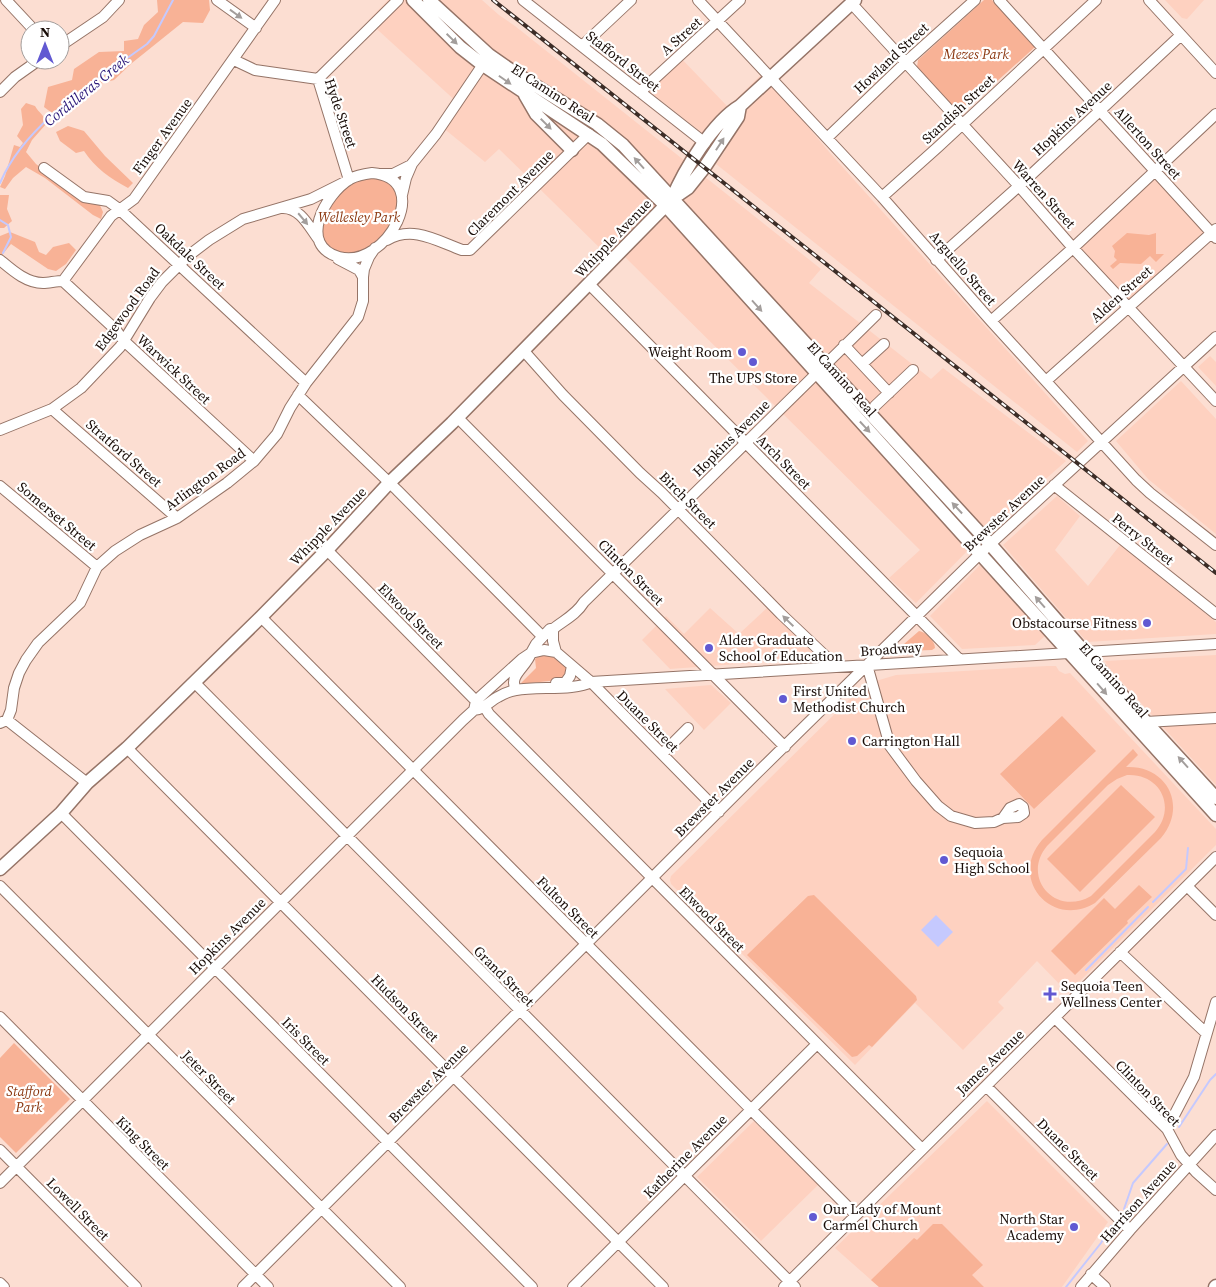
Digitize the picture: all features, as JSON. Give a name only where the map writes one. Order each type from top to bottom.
[{"type":"main road","name":"El Camino Real","points":[[413,0],[460,47],[597,124],[623,145],[669,202],[821,368],[855,416],[1084,652],[1216,798]]},
{"type":"main road","name":"El Camino Real","points":[[429,0],[486,60],[524,93],[589,134],[669,202]]},
{"type":"main road","name":"Whipple Avenue","points":[[669,202],[679,183],[722,120],[740,106],[854,2]]},
{"type":"main road","points":[[524,93],[536,114],[572,150]]},
{"type":"main road","name":"Whipple Avenue","points":[[0,869],[61,813],[87,783],[127,748],[261,617],[389,483],[457,418],[669,202],[688,188],[704,168],[738,117],[740,106]]},
{"type":"main road","name":"El Camino Real","points":[[985,549],[1070,653],[1216,814]]},
{"type":"street","points":[[6,0],[25,20]]},
{"type":"street","points":[[70,39],[103,17],[119,0]]},
{"type":"street","points":[[217,0],[256,28]]},
{"type":"street","name":"Finger Avenue","points":[[63,281],[111,216],[134,199],[275,0]]},
{"type":"street","points":[[318,79],[398,0]]},
{"type":"street","name":"Stafford Street","points":[[523,0],[705,143]]},
{"type":"street","points":[[582,46],[631,0]]},
{"type":"street","name":"Arguello Street","points":[[698,0],[882,197],[990,321],[1101,443],[1150,493],[1216,545]]},
{"type":"street","name":"A Street","points":[[640,92],[740,0]]},
{"type":"street","name":"Howland Street","points":[[827,138],[906,62],[975,0]]},
{"type":"street","name":"Allerton Street","points":[[999,0],[1215,233]]},
{"type":"street","name":"Standish Street","points":[[882,197],[1096,0]]},
{"type":"street","points":[[1149,0],[1216,73]]},
{"type":"street","name":"Warren Street","points":[[854,2],[962,125],[1216,401]]},
{"type":"street","name":"Hopkins Avenue","points":[[936,260],[1019,186],[1181,34]]},
{"type":"street","name":"Hyde Street","points":[[234,60],[256,70],[318,79],[348,181]]},
{"type":"street","points":[[415,232],[396,235],[360,256],[352,258],[336,256],[322,245],[318,227],[322,212],[329,198],[348,181],[364,174],[399,172],[410,165],[446,119],[486,60]]},
{"type":"street","points":[[0,92],[25,70]]},
{"type":"street","points":[[990,321],[1074,248],[1216,114]]},
{"type":"street","name":"Claremont Avenue","points":[[415,232],[462,250],[470,250],[589,134]]},
{"type":"street","points":[[379,245],[398,222],[406,178],[416,159]]},
{"type":"street","name":"Oakdale Street","points":[[44,168],[84,197],[108,201],[119,209],[306,383]]},
{"type":"street","points":[[379,174],[386,176],[397,185],[406,222],[415,232]]},
{"type":"street","name":"Edgewood Road","points":[[0,430],[52,409],[72,396],[91,379],[120,347],[155,290],[179,264],[203,244],[232,225],[250,217],[311,199],[348,181]]},
{"type":"street","points":[[280,208],[289,208],[298,213],[332,255],[359,270],[363,277]]},
{"type":"street","name":"Alden Street","points":[[1046,381],[1129,306],[1215,233]]},
{"type":"street","name":"Arlington Road","points":[[4,722],[11,710],[14,688],[26,660],[38,643],[80,603],[97,567],[115,550],[140,535],[177,518],[227,482],[254,461],[277,434],[306,383],[358,317],[363,301],[363,277],[366,263],[379,245]]},
{"type":"street","points":[[0,260],[18,274],[33,282],[63,281]]},
{"type":"street","name":"Warwick Street","points":[[63,281],[116,330],[123,340],[254,461]]},
{"type":"street","name":"Arch Street","points":[[589,284],[959,659]]},
{"type":"street","name":"Hopkins Avenue","points":[[516,690],[513,683],[514,678],[528,662],[531,653],[542,636],[550,629],[556,627],[574,606],[584,602],[876,315]]},
{"type":"street","name":"Brewster Avenue","points":[[242,1287],[985,549],[1216,337]]},
{"type":"street","points":[[862,364],[884,344]]},
{"type":"street","points":[[844,345],[889,393]]},
{"type":"street","name":"Birch Street","points":[[523,350],[563,395],[640,473],[781,614],[836,666]]},
{"type":"street","points":[[875,406],[913,370]]},
{"type":"street","points":[[298,395],[542,636]]},
{"type":"street","name":"Stratford Street","points":[[52,409],[177,518]]},
{"type":"street","name":"Clinton Street","points":[[457,418],[785,747]]},
{"type":"street","name":"Perry Street","points":[[1054,485],[1216,614]]},
{"type":"street","name":"Somerset Street","points":[[0,486],[97,567]]},
{"type":"street","name":"Elwood Street","points":[[327,550],[478,706],[922,1149]]},
{"type":"street","name":"Fulton Street","points":[[261,617],[856,1215]]},
{"type":"street","points":[[531,653],[544,650],[556,652],[553,641],[556,627]]},
{"type":"street","name":"Broadway","points":[[478,706],[516,690],[584,686],[590,682],[1216,644]]},
{"type":"street","name":"Duane Street","points":[[556,652],[590,682],[719,812]]},
{"type":"street","name":"Hopkins Avenue","points":[[0,1183],[478,706],[493,686],[522,658],[531,653]]},
{"type":"street","points":[[867,665],[887,740],[916,781],[942,810],[960,820],[984,823],[1004,818]]},
{"type":"street","points":[[542,687],[545,683],[564,683],[570,676],[572,666]]},
{"type":"street","name":"Grand Street","points":[[194,682],[790,1285]]},
{"type":"street","points":[[1146,722],[1216,718]]},
{"type":"street","points":[[4,722],[87,783]]},
{"type":"street","points":[[662,754],[688,728]]},
{"type":"street","name":"Hudson Street","points":[[127,748],[664,1287]]},
{"type":"street","name":"Iris Street","points":[[61,813],[532,1287]]},
{"type":"street","name":"James Avenue","points":[[790,1285],[856,1215],[1216,857]]},
{"type":"street","name":"Jeter Street","points":[[0,886],[400,1287]]},
{"type":"street","points":[[1187,886],[1216,915]]},
{"type":"street","points":[[1120,952],[1206,1033]]},
{"type":"street","points":[[1168,1129],[1194,1077],[1216,1002]]},
{"type":"street","name":"King Street","points":[[0,1017],[268,1287]]},
{"type":"street","name":"Clinton Street","points":[[1055,1018],[1168,1129],[1181,1155],[1216,1190]]},
{"type":"street","name":"Katherine Avenue","points":[[573,1287],[817,1044]]},
{"type":"street","name":"Duane Street","points":[[986,1086],[1130,1230]]},
{"type":"street","name":"Harrison Avenue","points":[[1081,1287],[1216,1135]]},
{"type":"street","name":"Lowell Street","points":[[0,1150],[136,1287]]},
{"type":"street","points":[[1091,1274],[1105,1287]]},
{"type":"street","points":[[0,1283],[4,1287]]},
{"type":"shaded area","points":[[388,0],[482,0],[821,269],[809,283],[931,379],[943,368],[1066,461],[987,531],[916,603],[889,578],[920,550],[625,257],[607,255],[499,149],[485,162],[442,127],[459,104],[368,21]]},
{"type":"shaded area","points":[[1165,0],[1204,0],[1187,19],[1182,18]]},
{"type":"shaded area","points":[[676,53],[728,107],[763,73],[830,153],[1088,441],[1077,452],[716,164],[725,151],[640,84]]},
{"type":"shaded area","points":[[1156,171],[1212,233],[1129,306],[1073,248]]},
{"type":"shaded area","points":[[1210,356],[1216,362],[1216,386],[1198,367]]},
{"type":"shaded area","points":[[1181,381],[1216,419],[1216,534],[1148,479],[1116,441]]},
{"type":"shaded area","points":[[1057,496],[1080,516],[1055,550],[1088,586],[1120,545],[1216,622],[1216,634],[1087,642],[1003,545]]},
{"type":"shaded area","points":[[980,565],[1045,636],[1035,645],[962,649],[930,616]]},
{"type":"shaded area","points":[[768,607],[818,658],[670,669],[642,640],[666,616],[684,634],[710,608],[739,634]]},
{"type":"shaded area","points":[[1216,655],[1216,785],[1108,667],[1105,661]]},
{"type":"shaded area","name":"Sequoia High School","points":[[1056,666],[1059,671],[1065,674],[1070,673],[1216,829],[1216,845],[1068,993],[1037,961],[998,1002],[1004,1008],[963,1050],[915,1003],[855,1065],[671,884],[671,876],[860,689],[876,681],[896,675]]},
{"type":"shaded area","points":[[711,685],[731,703],[704,730],[665,689]]},
{"type":"shaded area","points":[[987,1101],[1108,1222],[1062,1287],[879,1287],[835,1248]]},
{"type":"shaded area","points":[[754,1121],[818,1185],[761,1241],[697,1177]]},
{"type":"green space","points":[[157,0],[209,0],[210,10],[203,23],[183,22],[114,80],[88,87],[84,101],[52,113],[44,107],[48,87],[72,80],[74,69],[99,52],[124,51],[124,41],[138,39],[144,25],[158,12]]},
{"type":"green space","name":"Mezes Park","points":[[984,0],[992,0],[1035,47],[964,111],[958,112],[917,67],[918,60]]},
{"type":"green space","points":[[26,103],[35,106],[47,123],[32,140],[26,152],[36,164],[69,189],[98,201],[103,212],[101,219],[45,178],[26,167],[13,178],[5,189],[0,187],[14,145],[20,147],[23,143],[17,136],[23,125],[21,109]]},
{"type":"green space","points":[[68,126],[84,131],[105,156],[133,183],[128,188],[121,184],[98,168],[84,151],[76,153],[60,141],[56,132]]},
{"type":"green space","name":"Wellesley Park","points":[[372,177],[390,184],[397,194],[398,207],[393,220],[385,233],[373,244],[359,251],[345,253],[332,249],[325,242],[322,234],[322,225],[331,206],[350,184]]},
{"type":"green space","points":[[0,195],[9,195],[7,209],[12,221],[4,228],[0,228]]},
{"type":"green space","points":[[10,232],[35,242],[39,252],[46,255],[53,247],[69,243],[76,250],[66,264],[56,271],[48,269],[11,244],[2,255],[0,254],[0,236]]},
{"type":"green space","points":[[1127,233],[1149,235],[1156,233],[1156,254],[1164,254],[1156,262],[1150,256],[1141,264],[1120,263],[1113,269],[1110,266],[1117,260],[1114,257],[1115,251],[1112,246]]},
{"type":"green space","points":[[919,631],[930,637],[935,648],[932,650],[904,651],[902,648],[904,644]]},
{"type":"green space","points":[[542,654],[553,654],[567,668],[566,675],[558,680],[522,684],[536,668],[535,659]]},
{"type":"green space","points":[[1062,716],[1096,751],[1034,809],[1000,774]]},
{"type":"green space","points":[[1133,749],[1138,755],[1126,767],[1140,768],[1153,773],[1162,780],[1169,790],[1173,801],[1173,813],[1169,826],[1161,838],[1095,903],[1079,909],[1064,910],[1050,905],[1040,896],[1032,884],[1030,870],[1033,855],[1042,840]],"holes":[[[1127,775],[1139,776],[1156,786],[1162,793],[1165,802],[1165,812],[1155,832],[1091,896],[1078,901],[1065,901],[1054,898],[1046,891],[1040,881],[1038,870],[1040,858],[1047,846],[1108,785]]]},
{"type":"green space","points":[[1121,785],[1155,817],[1080,892],[1047,859]]},
{"type":"green space","points":[[1139,885],[1152,897],[1075,975],[1051,951],[1104,898],[1115,909]]},
{"type":"green space","points":[[814,895],[916,996],[917,1000],[872,1047],[869,1045],[857,1056],[852,1057],[747,955],[808,896]]},
{"type":"green space","name":"Stafford Park","points":[[14,1043],[70,1099],[16,1153],[0,1137],[0,1058]]},
{"type":"green space","points":[[933,1224],[942,1224],[983,1265],[972,1275],[984,1287],[879,1287],[871,1280],[914,1238],[917,1240]]},
{"type":"water","points":[[936,915],[953,932],[938,947],[921,930]]},
{"type":"waterway","name":"Cordilleras Creek","points":[[0,183],[11,161],[44,122],[85,88],[147,44],[154,36],[173,0]]},
{"type":"waterway","name":"Cordilleras Creek","points":[[0,220],[8,225],[11,237],[3,253]]},
{"type":"waterway","points":[[1153,902],[1186,869],[1188,848]]},
{"type":"waterway","points":[[1086,970],[1148,907]]},
{"type":"waterway","points":[[1179,1127],[1216,1074]]},
{"type":"waterway","points":[[1124,1209],[1133,1183],[1167,1144]]},
{"type":"waterway","points":[[1066,1287],[1101,1243],[1111,1226]]},
{"type":"railway","points":[[493,0],[1216,573]]},
{"type":"place","name":"Weight Room","points":[[742,352]]},
{"type":"place","name":"The UPS Store","points":[[753,362]]},
{"type":"place","name":"Obstacourse Fitness","points":[[1147,623]]},
{"type":"place","name":"Alder Graduate School of Education","points":[[709,648]]},
{"type":"place","name":"First United Methodist Church","points":[[783,699]]},
{"type":"place","name":"Carrington Hall","points":[[852,741]]},
{"type":"place","name":"Sequoia High School","points":[[944,860]]},
{"type":"place","name":"Sequoia Teen Wellness Center","points":[[1050,994]]},
{"type":"place","name":"Our Lady of Mount Carmel Church","points":[[813,1217]]},
{"type":"place","name":"North Star Academy","points":[[1074,1227]]}]
